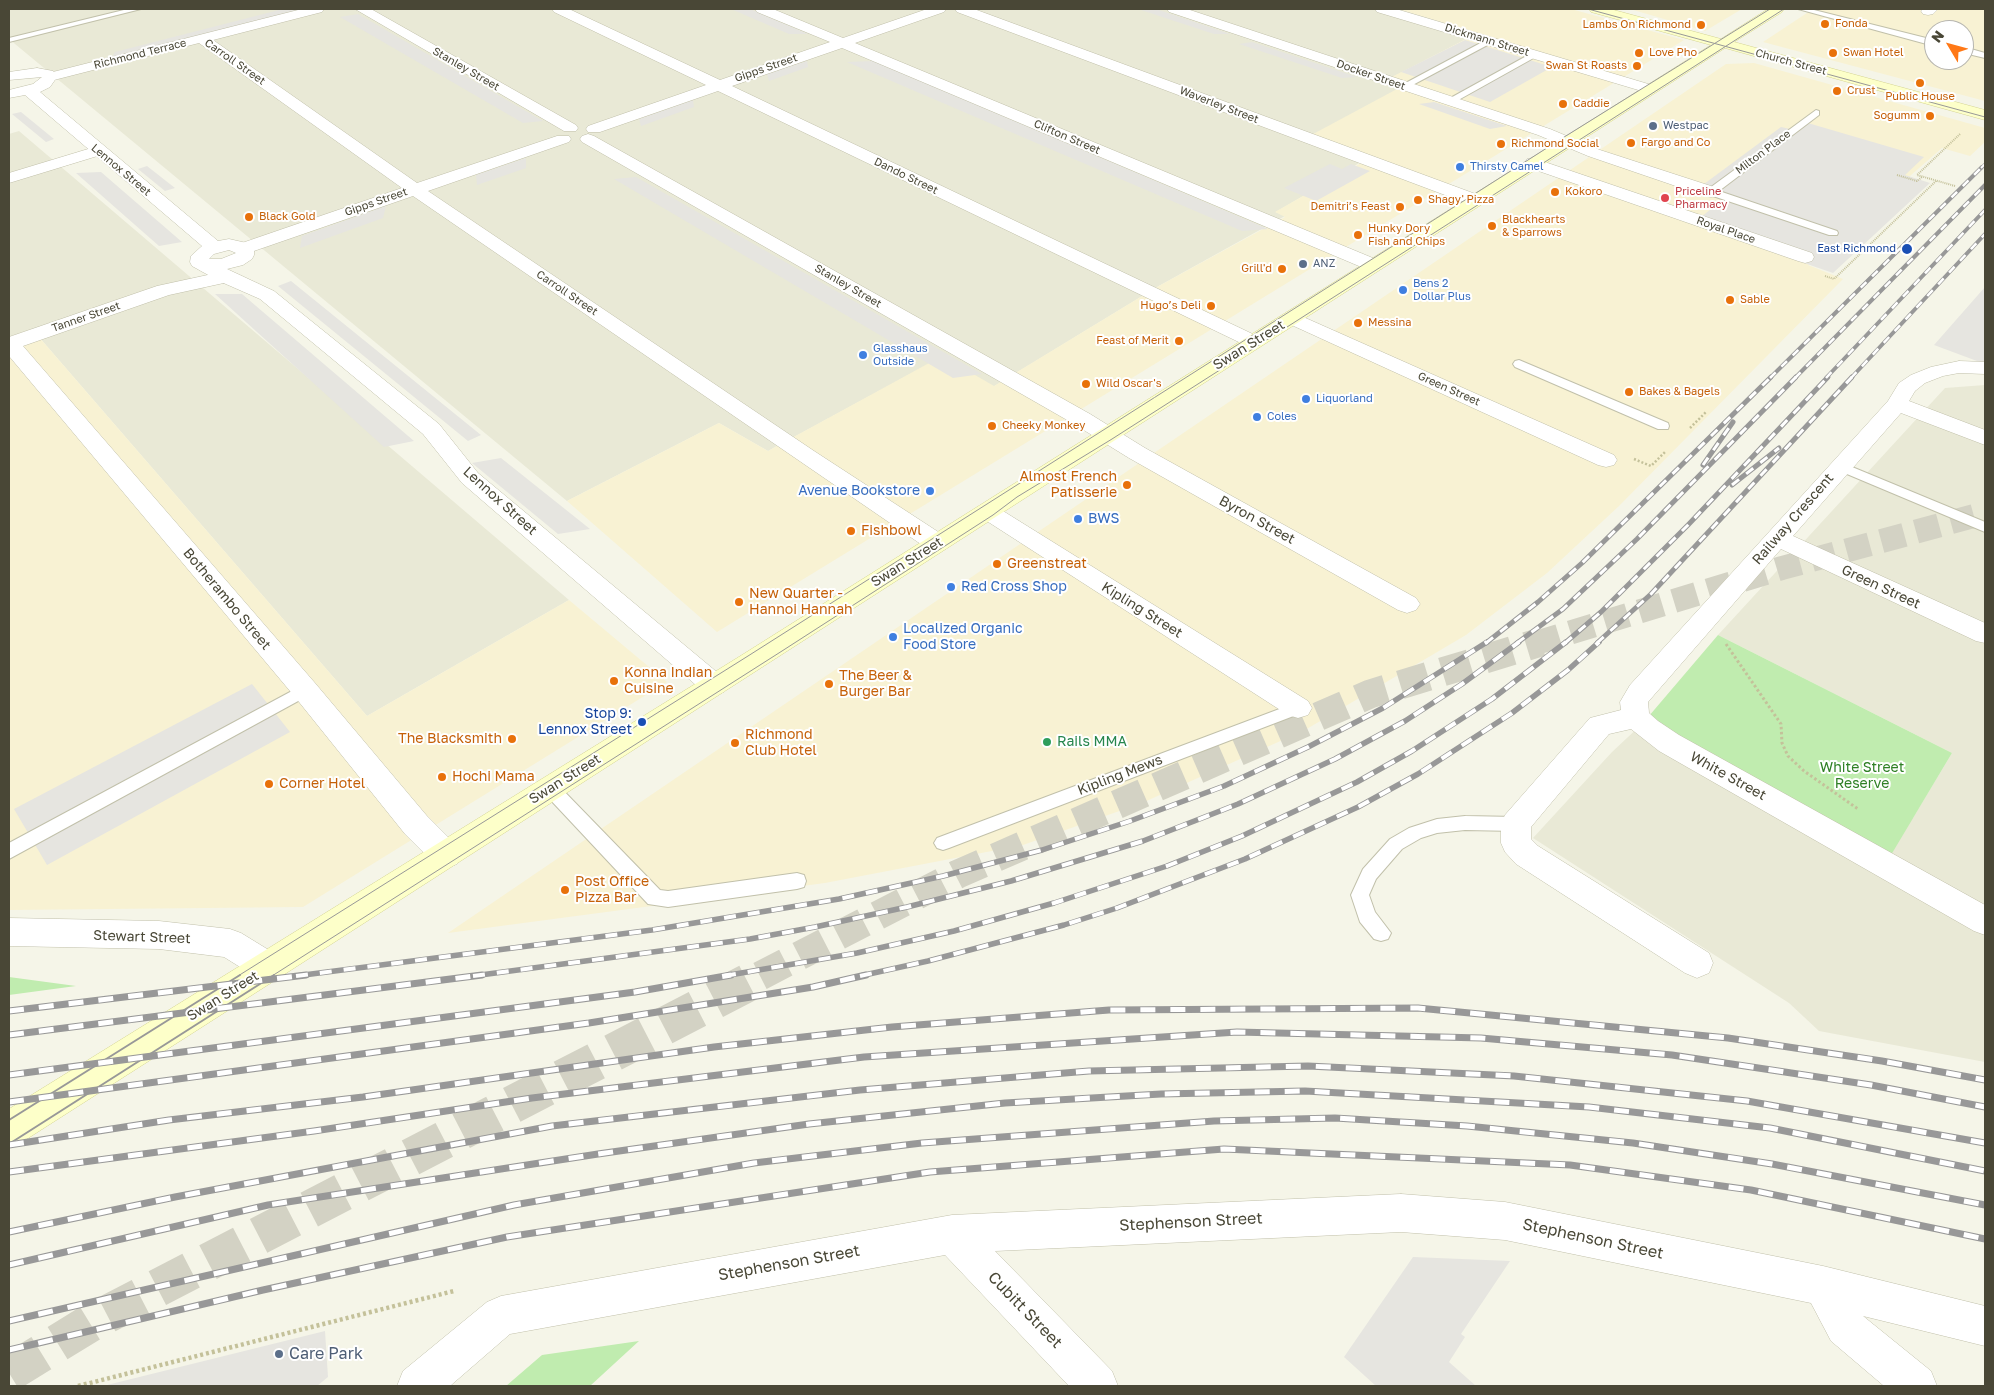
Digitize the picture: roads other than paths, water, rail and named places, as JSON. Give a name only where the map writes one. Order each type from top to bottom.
[{"type":"main road","name":"Church Street","points":[[1596,9],[1985,115]]},
{"type":"main road","name":"Swan Street","points":[[9,1128],[446,855],[1777,9]]},
{"type":"street","name":"Richmond Terrace","points":[[50,77],[317,9]]},
{"type":"street","name":"Stanley Street","points":[[362,9],[566,134]]},
{"type":"street","name":"Dando Street","points":[[559,9],[1254,342]]},
{"type":"street","name":"Clifton Street","points":[[762,9],[1373,265]]},
{"type":"street","name":"Gipps Street","points":[[591,134],[717,85],[939,9]]},
{"type":"street","name":"Waverley Street","points":[[962,9],[1476,200]]},
{"type":"street","name":"Docker Street","points":[[1174,9],[1567,141],[1594,153],[1711,192]]},
{"type":"street","name":"Dickmann Street","points":[[1382,9],[1650,89]]},
{"type":"street","name":"Carroll Street","points":[[202,38],[414,189],[937,543]]},
{"type":"street","points":[[9,94],[28,91],[45,84],[50,77],[48,74],[37,72],[10,74]]},
{"type":"street","name":"Lennox Street","points":[[28,91],[214,247]]},
{"type":"street","points":[[566,134],[585,126],[591,134]]},
{"type":"street","name":"Gipps Street","points":[[205,265],[229,264],[245,251],[566,134]]},
{"type":"street","name":"Stanley Street","points":[[591,134],[1107,435]]},
{"type":"street","points":[[9,178],[98,151]]},
{"type":"street","name":"Royal Place","points":[[1533,164],[1805,257]]},
{"type":"street","points":[[205,265],[200,262],[200,256],[214,247],[229,244],[245,251]]},
{"type":"street","name":"Lennox Street","points":[[245,251],[267,295]]},
{"type":"street","name":"Lennox Street","points":[[205,265],[226,277],[267,295],[431,429],[470,478],[714,685]]},
{"type":"street","name":"Tanner Street","points":[[164,290],[205,265]]},
{"type":"street","name":"Tanner Street","points":[[9,344],[164,290],[226,277]]},
{"type":"street","name":"Green Street","points":[[1292,318],[1606,460]]},
{"type":"street","name":"Botherambo Street","points":[[9,344],[305,690],[416,826],[446,855]]},
{"type":"street","name":"Railway Crescent","points":[[1636,717],[1634,702],[1640,692],[1897,404],[1906,387],[1918,379],[1938,371],[1960,367],[1985,368]]},
{"type":"street","points":[[1897,404],[1985,438]]},
{"type":"street","name":"Byron Street","points":[[1107,435],[1407,604]]},
{"type":"street","name":"Kipling Street","points":[[987,511],[1298,708]]},
{"type":"street","name":"Green Street","points":[[1777,538],[1985,634]]},
{"type":"street","points":[[1636,717],[1600,726],[1516,833],[1527,855],[1697,963]]},
{"type":"street","name":"White Street","points":[[1636,717],[1648,729],[1669,743],[1985,921]]},
{"type":"street","name":"Stewart Street","points":[[9,932],[159,935],[230,943],[260,962],[265,969]]},
{"type":"street","name":"Stephenson Street","points":[[418,1386],[501,1316],[952,1234],[1401,1213],[1505,1221],[1822,1286],[1985,1326]]},
{"type":"street","name":"Cubitt Street","points":[[952,1234],[1097,1386]]},
{"type":"street","points":[[1822,1286],[1845,1327],[1916,1386]]},
{"type":"lane","points":[[9,40],[113,11],[137,9]]},
{"type":"lane","points":[[1802,9],[1924,40]]},
{"type":"lane","points":[[1404,86],[1491,41]]},
{"type":"lane","points":[[1450,102],[1535,55]]},
{"type":"lane","name":"Milton Place","points":[[1711,192],[1816,113]]},
{"type":"lane","points":[[1711,192],[1833,233]]},
{"type":"lane","points":[[1520,364],[1662,426]]},
{"type":"lane","points":[[1840,466],[1985,527]]},
{"type":"lane","points":[[9,852],[305,690]]},
{"type":"lane","name":"Kipling Mews","points":[[942,843],[1298,708]]},
{"type":"lane","points":[[550,788],[655,898],[668,899],[797,881]]},
{"type":"lane","points":[[1381,933],[1367,916],[1360,895],[1369,874],[1396,844],[1415,833],[1438,826],[1465,823],[1516,833]]},
{"type":"tunnel","points":[[1536,643],[1782,568],[1985,513]]},
{"type":"tunnel","points":[[760,976],[958,874],[1370,694],[1541,642]]},
{"type":"tunnel","points":[[9,1373],[92,1322],[763,975]]},
{"type":"tram line","points":[[1588,9],[1715,43]]},
{"type":"tram line","points":[[1715,43],[1770,9]]},
{"type":"tram line","points":[[1726,46],[1784,9]]},
{"type":"tram line","points":[[238,976],[748,656],[1561,139],[1715,43]]},
{"type":"tram line","points":[[1715,43],[1726,46]]},
{"type":"tram line","points":[[272,976],[782,651],[993,515],[1017,497],[1112,439],[1726,46]]},
{"type":"tram line","points":[[1726,46],[1985,117]]},
{"type":"tram line","points":[[9,1120],[240,975]]},
{"type":"tram line","points":[[9,1144],[274,975]]},
{"type":"railway","points":[[1982,167],[1985,164]]},
{"type":"railway","points":[[1770,378],[1982,167]]},
{"type":"railway","points":[[1795,378],[1985,185]]},
{"type":"railway","points":[[1826,378],[1985,210]]},
{"type":"railway","points":[[1851,378],[1985,234]]},
{"type":"railway","points":[[1486,643],[1538,602],[1582,563],[1771,377]]},
{"type":"railway","points":[[1517,643],[1563,609],[1637,539],[1796,377]]},
{"type":"railway","points":[[1565,643],[1601,612],[1688,525],[1828,377]]},
{"type":"railway","points":[[1597,643],[1651,594],[1852,377]]},
{"type":"railway","points":[[1703,465],[1733,422]]},
{"type":"railway","points":[[1732,485],[1779,448]]},
{"type":"railway","points":[[296,976],[652,930],[839,899],[943,876],[1042,850],[1130,821],[1224,786],[1308,747],[1383,708],[1487,642]]},
{"type":"railway","points":[[473,976],[750,939],[815,927],[907,907],[1011,881],[1143,841],[1238,804],[1335,759],[1405,721],[1462,684],[1519,642]]},
{"type":"railway","points":[[724,976],[857,953],[954,931],[1054,903],[1167,866],[1242,836],[1357,782],[1412,751],[1492,699],[1566,642]]},
{"type":"railway","points":[[860,976],[928,961],[1064,925],[1117,908],[1245,859],[1358,807],[1418,774],[1512,713],[1568,670],[1599,642]]},
{"type":"railway","points":[[9,1011],[306,975]]},
{"type":"railway","points":[[9,1035],[482,975]]},
{"type":"railway","points":[[9,1075],[635,992],[731,975]]},
{"type":"railway","points":[[9,1102],[589,1023],[813,987],[866,975]]},
{"type":"railway","points":[[9,1145],[169,1120],[363,1097],[714,1047],[892,1027],[1109,1010],[1418,1008],[1728,1038],[1882,1061],[1985,1080]]},
{"type":"railway","points":[[9,1172],[314,1131],[532,1098],[864,1057],[1237,1032],[1481,1038],[1672,1055],[1871,1085],[1985,1107]]},
{"type":"railway","points":[[9,1232],[175,1197],[552,1126],[860,1090],[1089,1071],[1308,1066],[1514,1076],[1747,1101],[1985,1143]]},
{"type":"railway","points":[[9,1265],[268,1205],[598,1154],[809,1124],[1005,1103],[1161,1094],[1305,1091],[1589,1107],[1770,1128],[1985,1171]]},
{"type":"railway","points":[[9,1321],[514,1205],[754,1163],[922,1143],[1214,1121],[1335,1118],[1467,1126],[1633,1143],[1772,1164],[1985,1205]]},
{"type":"railway","points":[[9,1350],[263,1290],[507,1237],[930,1172],[1224,1149],[1570,1165],[1751,1190],[1985,1239]]},
{"type":"place","name":"Fonda","points":[[1825,24]]},
{"type":"place","name":"Lambs On Richmond","points":[[1701,25]]},
{"type":"place","name":"Love Pho","points":[[1639,53]]},
{"type":"place","name":"Swan Hotel","points":[[1833,53]]},
{"type":"place","name":"Swan St Roasts","points":[[1637,66]]},
{"type":"place","name":"Public House","points":[[1920,83]]},
{"type":"place","name":"Crust","points":[[1837,91]]},
{"type":"place","name":"Caddie","points":[[1563,104]]},
{"type":"place","name":"Sogumm","points":[[1930,116]]},
{"type":"place","name":"Westpac","points":[[1653,126]]},
{"type":"place","name":"Fargo and Co","points":[[1631,143]]},
{"type":"place","name":"Richmond Social","points":[[1501,144]]},
{"type":"place","name":"Thirsty Camel","points":[[1460,167]]},
{"type":"place","name":"Kokoro","points":[[1555,192]]},
{"type":"place","name":"Priceline Pharmacy","points":[[1665,198]]},
{"type":"place","name":"Shagy' Pizza","points":[[1418,200]]},
{"type":"place","name":"Demitri’s Feast","points":[[1400,207]]},
{"type":"place","name":"Black Gold","points":[[249,217]]},
{"type":"place","name":"Blackhearts & Sparrows","points":[[1492,226]]},
{"type":"place","name":"Hunky Dory Fish and Chips","points":[[1358,235]]},
{"type":"place","name":"East Richmond","points":[[1907,249]]},
{"type":"place","name":"ANZ","points":[[1303,264]]},
{"type":"place","name":"Grill'd","points":[[1282,269]]},
{"type":"place","name":"Bens 2 Dollar Plus","points":[[1403,290]]},
{"type":"place","name":"Sable","points":[[1730,300]]},
{"type":"place","name":"Hugo’s Deli","points":[[1211,306]]},
{"type":"place","name":"Messina","points":[[1358,323]]},
{"type":"place","name":"Feast of Merit","points":[[1179,341]]},
{"type":"place","name":"Glasshaus Outside","points":[[863,355]]},
{"type":"place","name":"Wild Oscar's","points":[[1086,384]]},
{"type":"place","name":"Bakes & Bagels","points":[[1629,392]]},
{"type":"place","name":"Liquorland","points":[[1306,399]]},
{"type":"place","name":"Coles","points":[[1257,417]]},
{"type":"place","name":"Cheeky Monkey","points":[[992,426]]},
{"type":"place","name":"Almost French Patisserie","points":[[1127,485]]},
{"type":"place","name":"Avenue Bookstore","points":[[930,491]]},
{"type":"place","name":"BWS","points":[[1078,519]]},
{"type":"place","name":"Fishbowl","points":[[851,531]]},
{"type":"place","name":"Greenstreat","points":[[997,564]]},
{"type":"place","name":"Red Cross Shop","points":[[951,587]]},
{"type":"place","name":"New Quarter - Hannoi Hannah","points":[[739,602]]},
{"type":"place","name":"Localized Organic Food Store","points":[[893,637]]},
{"type":"place","name":"Konna Indian Cuisine","points":[[614,681]]},
{"type":"place","name":"The Beer & Burger Bar","points":[[829,684]]},
{"type":"place","name":"Stop 9: Lennox Street","points":[[642,722]]},
{"type":"place","name":"The Blacksmith","points":[[512,739]]},
{"type":"place","name":"Rails MMA","points":[[1047,742]]},
{"type":"place","name":"Richmond Club Hotel","points":[[735,743]]},
{"type":"place","name":"Hochi Mama","points":[[442,777]]},
{"type":"place","name":"Corner Hotel","points":[[269,784]]},
{"type":"place","name":"Post Office Pizza Bar","points":[[565,890]]},
{"type":"place","name":"Care Park","points":[[279,1354]]},
{"type":"park label","name":"White Street Reserve","points":[[1862,776]]}]
